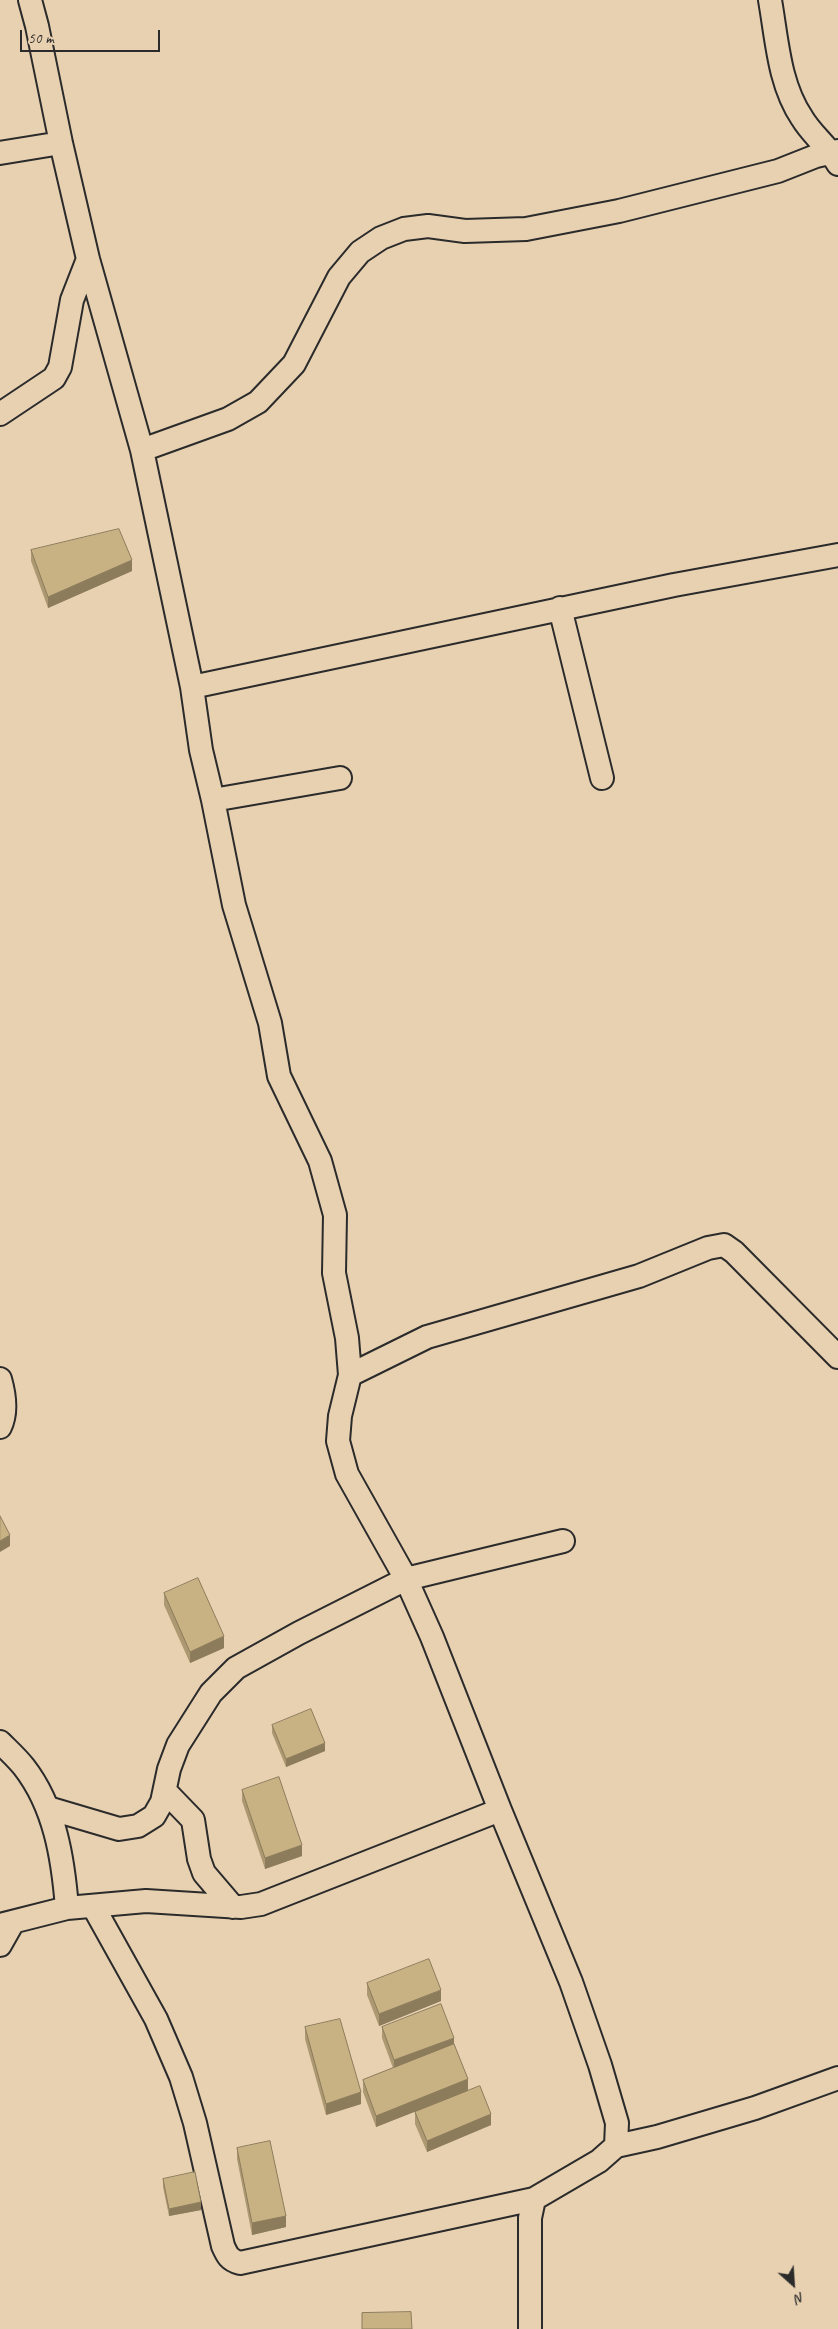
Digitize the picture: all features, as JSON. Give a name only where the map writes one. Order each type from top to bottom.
[{"type":"street","points":[[30,0],[88,259],[142,450],[192,687],[201,750],[234,905],[270,1023],[279,1076],[320,1161],[336,1215],[334,1273],[347,1338],[350,1375],[340,1416],[338,1441],[347,1474],[406,1579],[432,1637],[500,1810],[571,1982],[600,2065],[616,2123],[616,2146]]},
{"type":"street","points":[[770,0],[784,81],[789,95],[802,119],[836,156]]},
{"type":"street","points":[[0,153],[61,143]]},
{"type":"street","points":[[142,450],[228,419],[258,402],[294,364],[339,277],[360,252],[381,238],[404,229],[428,226],[465,231],[526,229],[619,211],[778,171],[816,156],[836,156]]},
{"type":"street","points":[[0,414],[54,378],[60,367],[72,300],[88,259]]},
{"type":"street","points":[[192,687],[560,608],[838,555]]},
{"type":"street","points":[[560,608],[602,778]]},
{"type":"street","points":[[213,800],[340,778]]},
{"type":"street","points":[[350,1375],[427,1337],[639,1276],[708,1248],[724,1246],[734,1252],[838,1357]]},
{"type":"street","points":[[0,1379],[3,1389],[4,1419],[0,1427]]},
{"type":"street","points":[[48,1808],[118,1829],[138,1826],[154,1816],[162,1802],[178,1744],[211,1693],[236,1668],[299,1633],[406,1579],[563,1542]]},
{"type":"street","points":[[0,1742],[24,1767],[48,1808],[64,1869],[67,1908]]},
{"type":"street","points":[[165,1791],[193,1820],[199,1859],[204,1874],[233,1907]]},
{"type":"street","points":[[0,1945],[7,1923],[67,1908],[146,1901],[233,1907],[261,1904],[500,1810]]},
{"type":"street","points":[[93,1906],[156,2019],[181,2077],[195,2123],[223,2246],[227,2256],[232,2261],[240,2263],[534,2200],[599,2161],[616,2146],[657,2137],[755,2108],[838,2078]]},
{"type":"street","points":[[530,2329],[530,2218],[534,2200]]},
{"type":"building","points":[[119,529],[132,560],[48,597],[31,550]]},
{"type":"building","points":[[0,1516],[10,1535],[0,1541]]},
{"type":"building","points":[[198,1578],[224,1636],[190,1652],[164,1593]]},
{"type":"building","points":[[311,1709],[325,1743],[286,1759],[272,1725]]},
{"type":"building","points":[[279,1777],[302,1845],[265,1858],[242,1790]]},
{"type":"building","points":[[429,1959],[441,1990],[379,2014],[367,1983]]},
{"type":"building","points":[[441,2004],[454,2038],[394,2060],[382,2027]]},
{"type":"building","points":[[340,2019],[361,2092],[326,2104],[305,2027]]},
{"type":"building","points":[[454,2044],[468,2079],[376,2116],[363,2080]]},
{"type":"building","points":[[480,2086],[491,2114],[427,2141],[415,2112]]},
{"type":"building","points":[[270,2141],[286,2216],[252,2223],[237,2148]]},
{"type":"building","points":[[195,2172],[201,2202],[169,2209],[163,2179]]},
{"type":"building","points":[[411,2312],[412,2329],[362,2329],[362,2313]]}]
